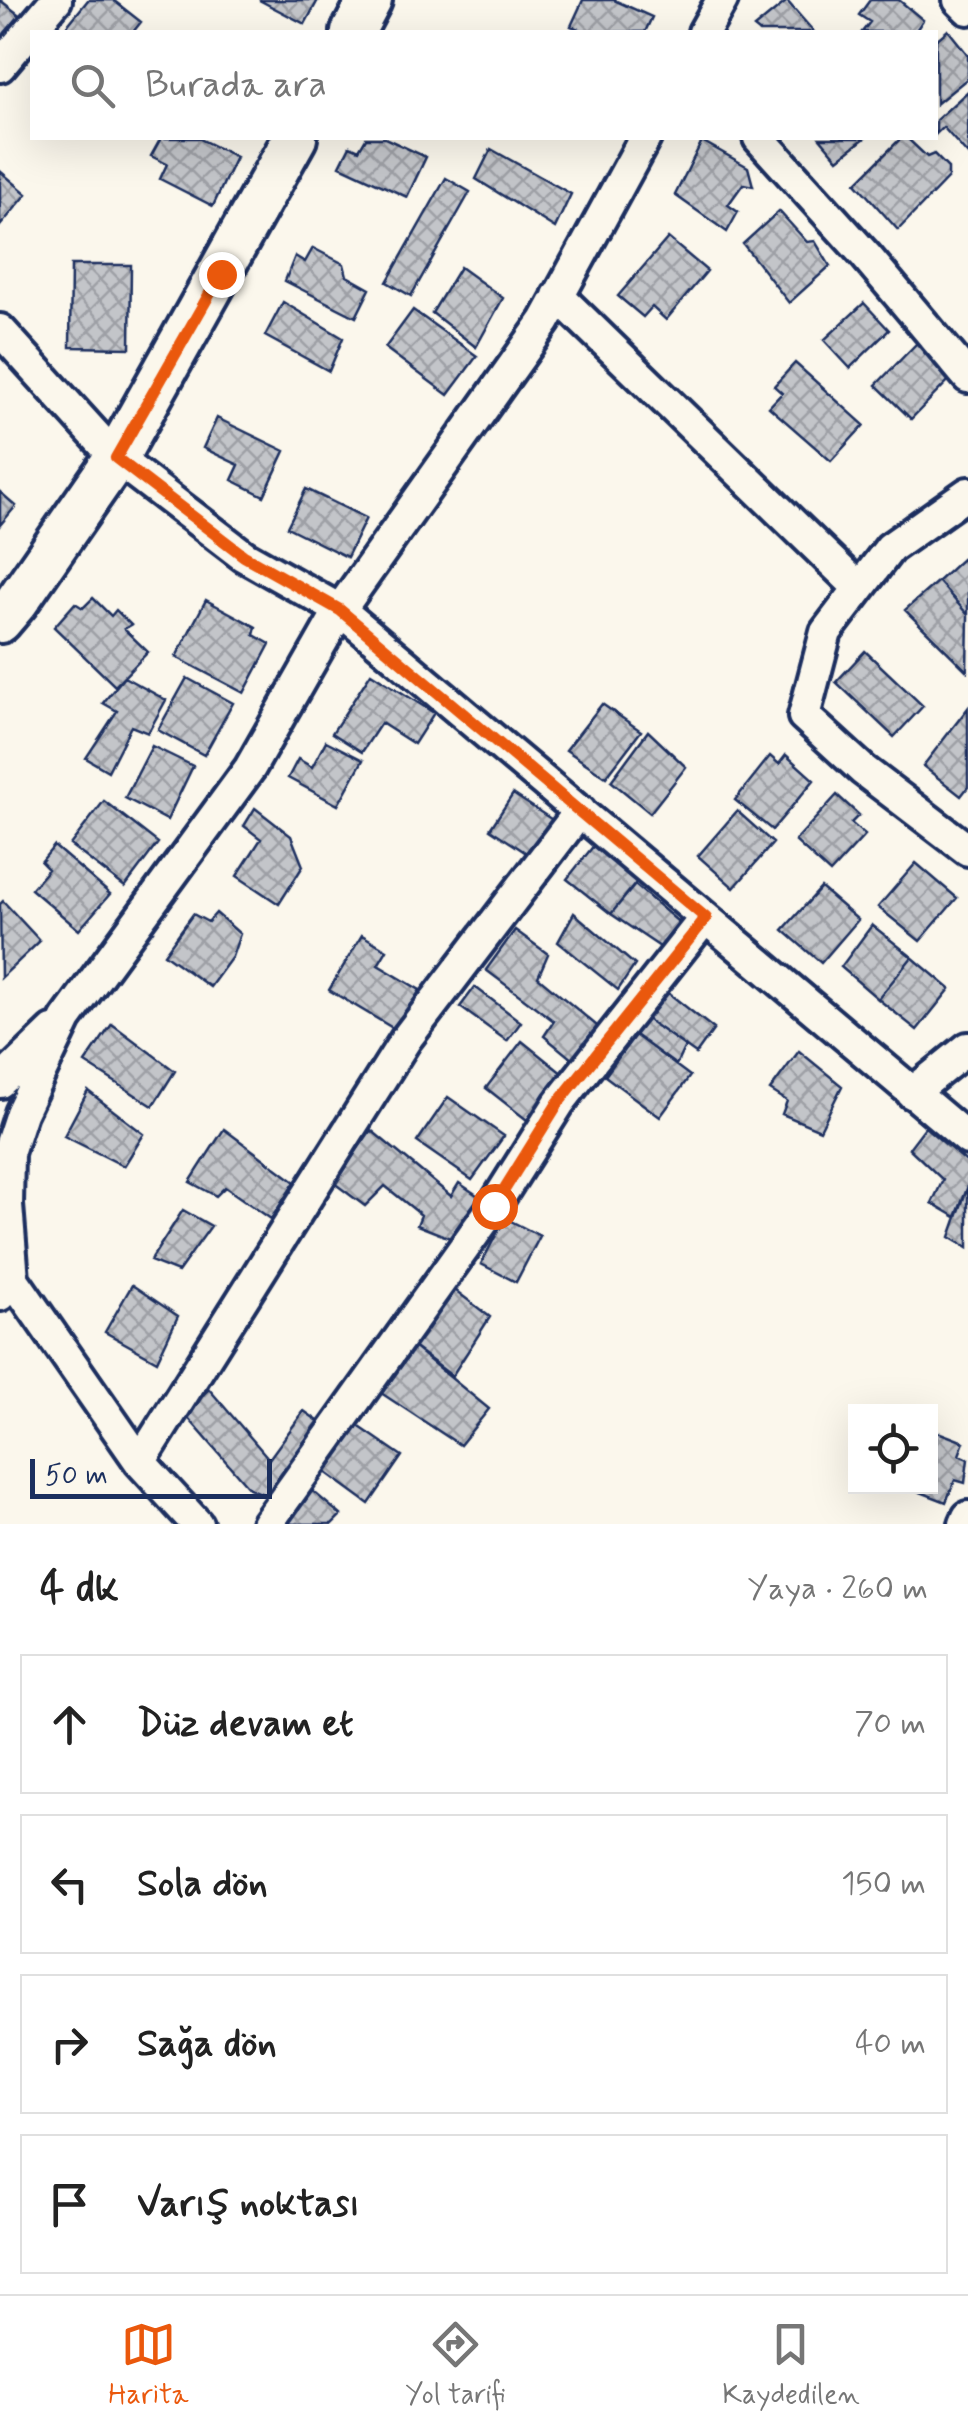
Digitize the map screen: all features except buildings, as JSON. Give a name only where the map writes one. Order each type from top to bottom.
[{"type":"street","points":[[31,30],[56,0]]},
{"type":"street","points":[[353,30],[370,0]]},
{"type":"street","points":[[705,30],[722,0]]},
{"type":"street","points":[[960,0],[968,10]]},
{"type":"street","points":[[0,66],[30,31]]},
{"type":"street","points":[[0,620],[18,601],[116,458],[294,140]]},
{"type":"street","points":[[0,1082],[66,1019],[250,768],[340,610],[545,321],[644,140]]},
{"type":"street","points":[[760,140],[866,256],[968,377]]},
{"type":"street","points":[[558,296],[859,588]]},
{"type":"street","points":[[0,330],[116,458],[244,556],[340,610],[968,1140]]},
{"type":"street","points":[[968,493],[890,548],[826,632],[804,716],[863,770],[968,850]]},
{"type":"street","points":[[140,1462],[406,1039],[580,810]]},
{"type":"street","points":[[266,1524],[494,1206],[558,1103],[706,918]]},
{"type":"street","points":[[66,1019],[22,1113],[8,1153],[4,1280],[140,1462],[197,1524]]},
{"type":"street","points":[[912,1093],[968,1048]]},
{"type":"street","points":[[965,1524],[968,1517]]},
{"type":"route","points":[[221,274],[116,458],[244,556],[340,610],[706,918],[558,1103],[494,1206]]}]
